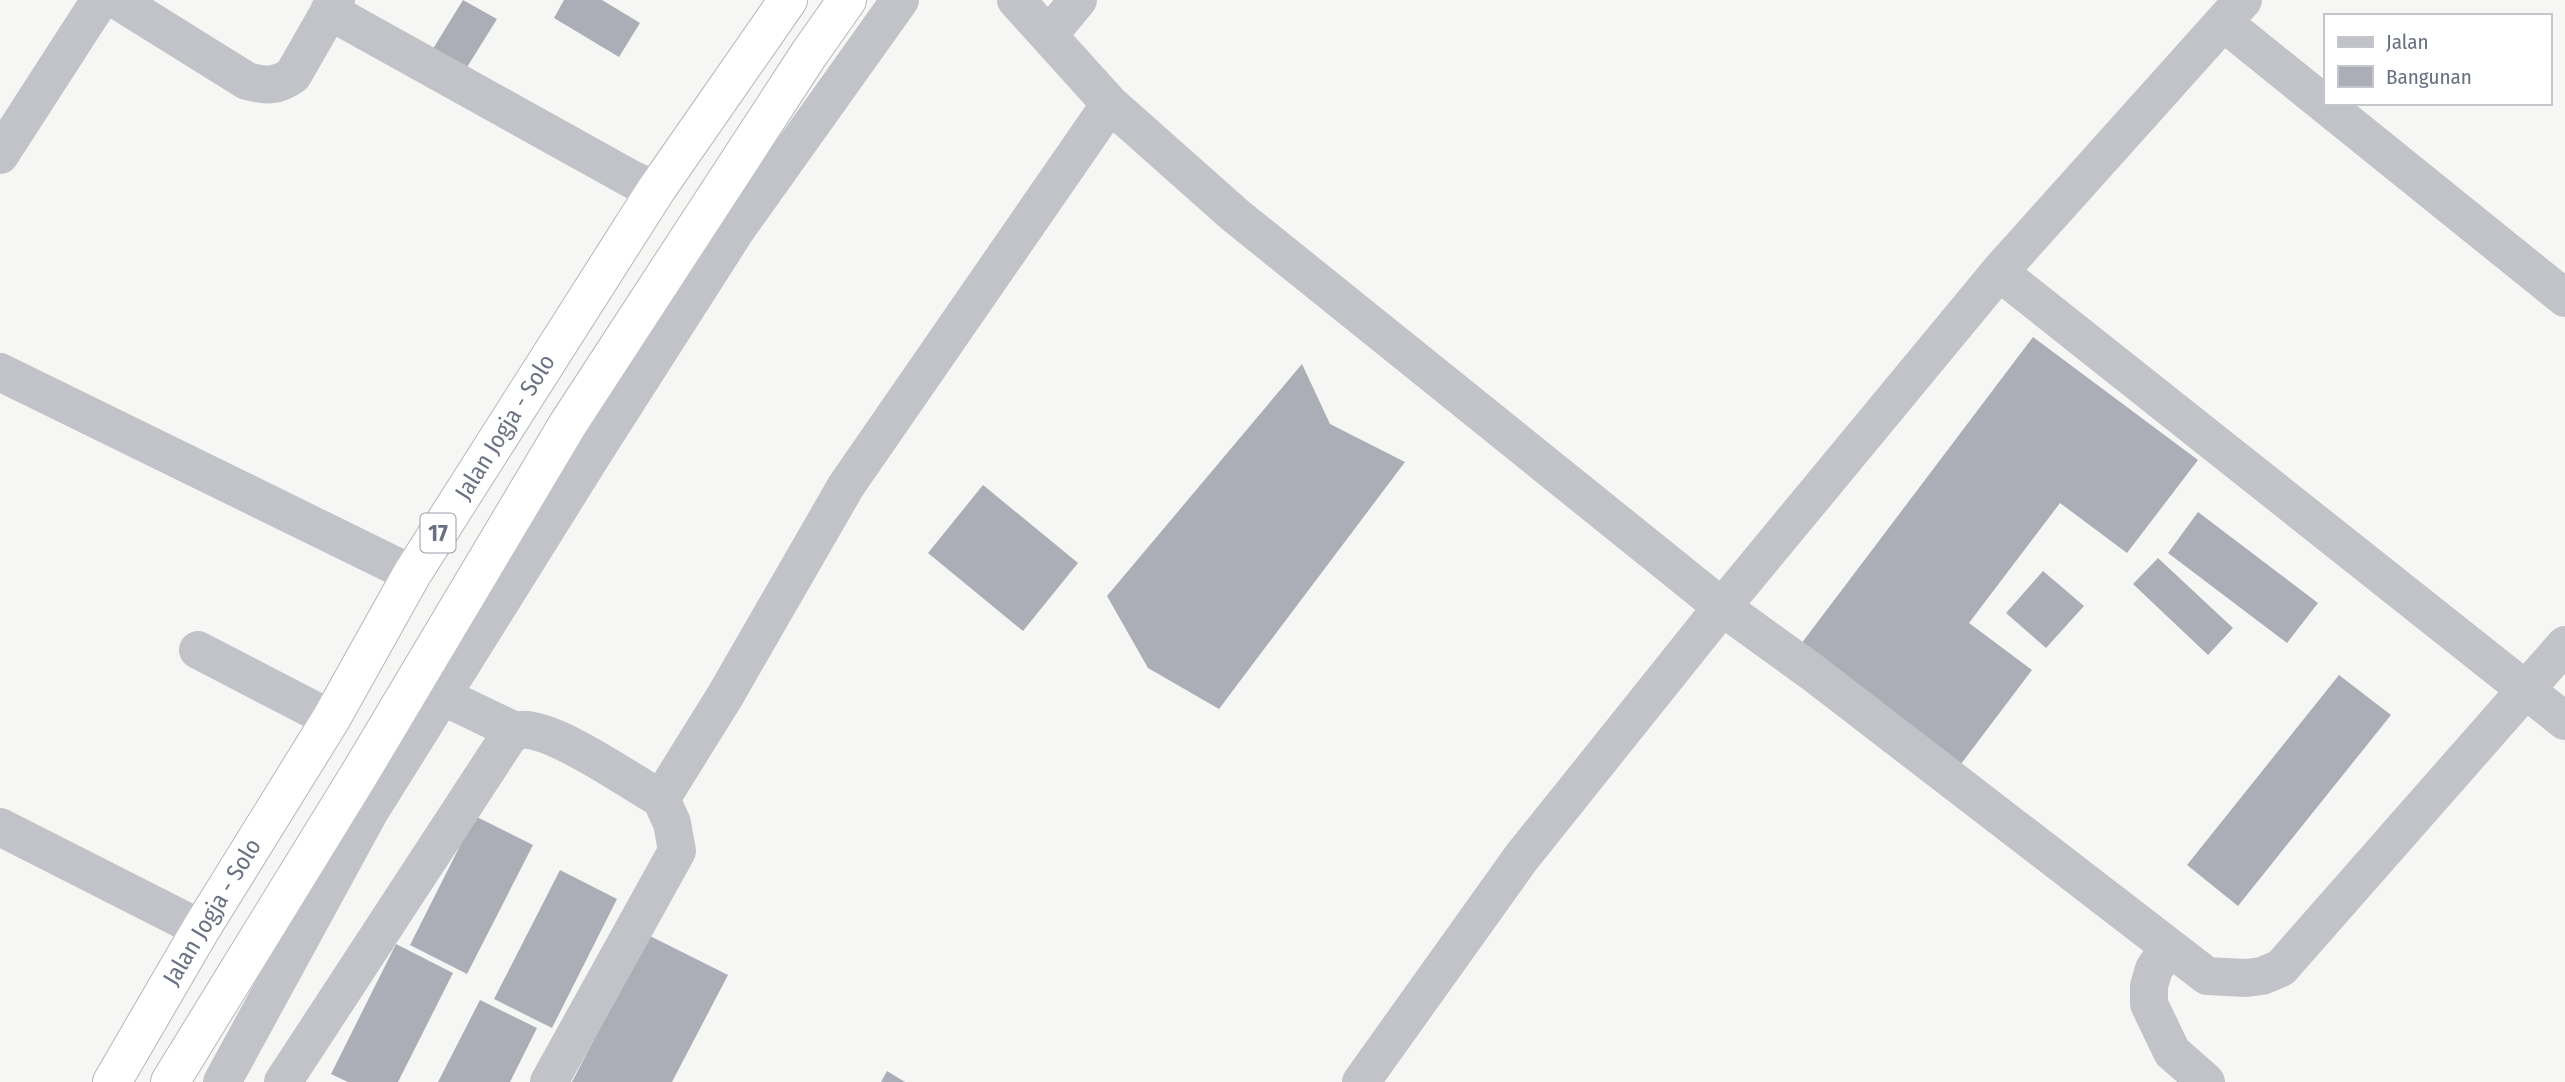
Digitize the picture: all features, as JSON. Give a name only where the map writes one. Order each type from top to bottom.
[{"type":"highway","name":"Jalan Jogja - Solo","points":[[111,1082],[201,929],[331,719],[412,574],[656,190],[788,0]]},
{"type":"highway","name":"17","points":[[170,1082],[428,689],[568,424],[847,0]]},
{"type":"street","points":[[0,155],[100,0]]},
{"type":"street","points":[[117,0],[247,80],[268,86],[284,82],[293,75],[333,6],[633,180],[656,190]]},
{"type":"street","points":[[222,1082],[370,811],[428,689],[736,230],[900,0]]},
{"type":"street","points":[[1016,0],[1110,104],[1235,215],[1722,607],[1823,680],[2207,976],[2246,978],[2262,976],[2281,968],[2565,645]]},
{"type":"street","points":[[1049,35],[1078,0]]},
{"type":"street","points":[[1361,1082],[1521,858],[1722,607],[1999,272],[2234,12],[2324,90]]},
{"type":"street","points":[[661,799],[725,696],[846,486],[1110,104]]},
{"type":"street","points":[[2342,105],[2565,298]]},
{"type":"street","points":[[1999,272],[2565,721]]},
{"type":"street","points":[[0,372],[412,574]]},
{"type":"street","points":[[198,650],[331,719]]},
{"type":"street","points":[[428,689],[515,731],[533,730],[556,737],[661,799],[672,823],[677,852],[549,1082]]},
{"type":"street","points":[[283,1082],[499,750],[515,731]]},
{"type":"street","points":[[0,828],[201,929]]},
{"type":"street","points":[[2168,948],[2154,969],[2149,986],[2149,1004],[2172,1052],[2206,1082]]},
{"type":"building","points":[[463,0],[497,19],[464,72],[431,52]]},
{"type":"building","points":[[564,0],[602,0],[640,23],[619,57],[554,18]]},
{"type":"building","points":[[2033,337],[2198,460],[2127,553],[2060,503],[1969,623],[2032,670],[1961,764],[1801,644]]},
{"type":"building","points":[[1302,364],[1330,424],[1405,462],[1219,709],[1148,668],[1107,596]]},
{"type":"building","points":[[983,485],[1078,563],[1023,631],[928,553]]},
{"type":"building","points":[[2198,512],[2318,603],[2287,643],[2168,553]]},
{"type":"building","points":[[2158,558],[2233,628],[2208,655],[2133,584]]},
{"type":"building","points":[[2043,571],[2084,606],[2046,648],[2006,613]]},
{"type":"building","points":[[2339,675],[2391,715],[2238,906],[2187,865]]},
{"type":"building","points":[[475,816],[533,845],[467,974],[410,945]]},
{"type":"building","points":[[560,870],[617,899],[552,1028],[494,999]]},
{"type":"building","points":[[648,935],[728,975],[672,1082],[572,1082]]},
{"type":"building","points":[[396,944],[453,973],[398,1082],[348,1082],[331,1074]]},
{"type":"building","points":[[480,1000],[537,1028],[510,1082],[438,1082]]},
{"type":"building","points":[[887,1071],[905,1082],[881,1082]]}]
